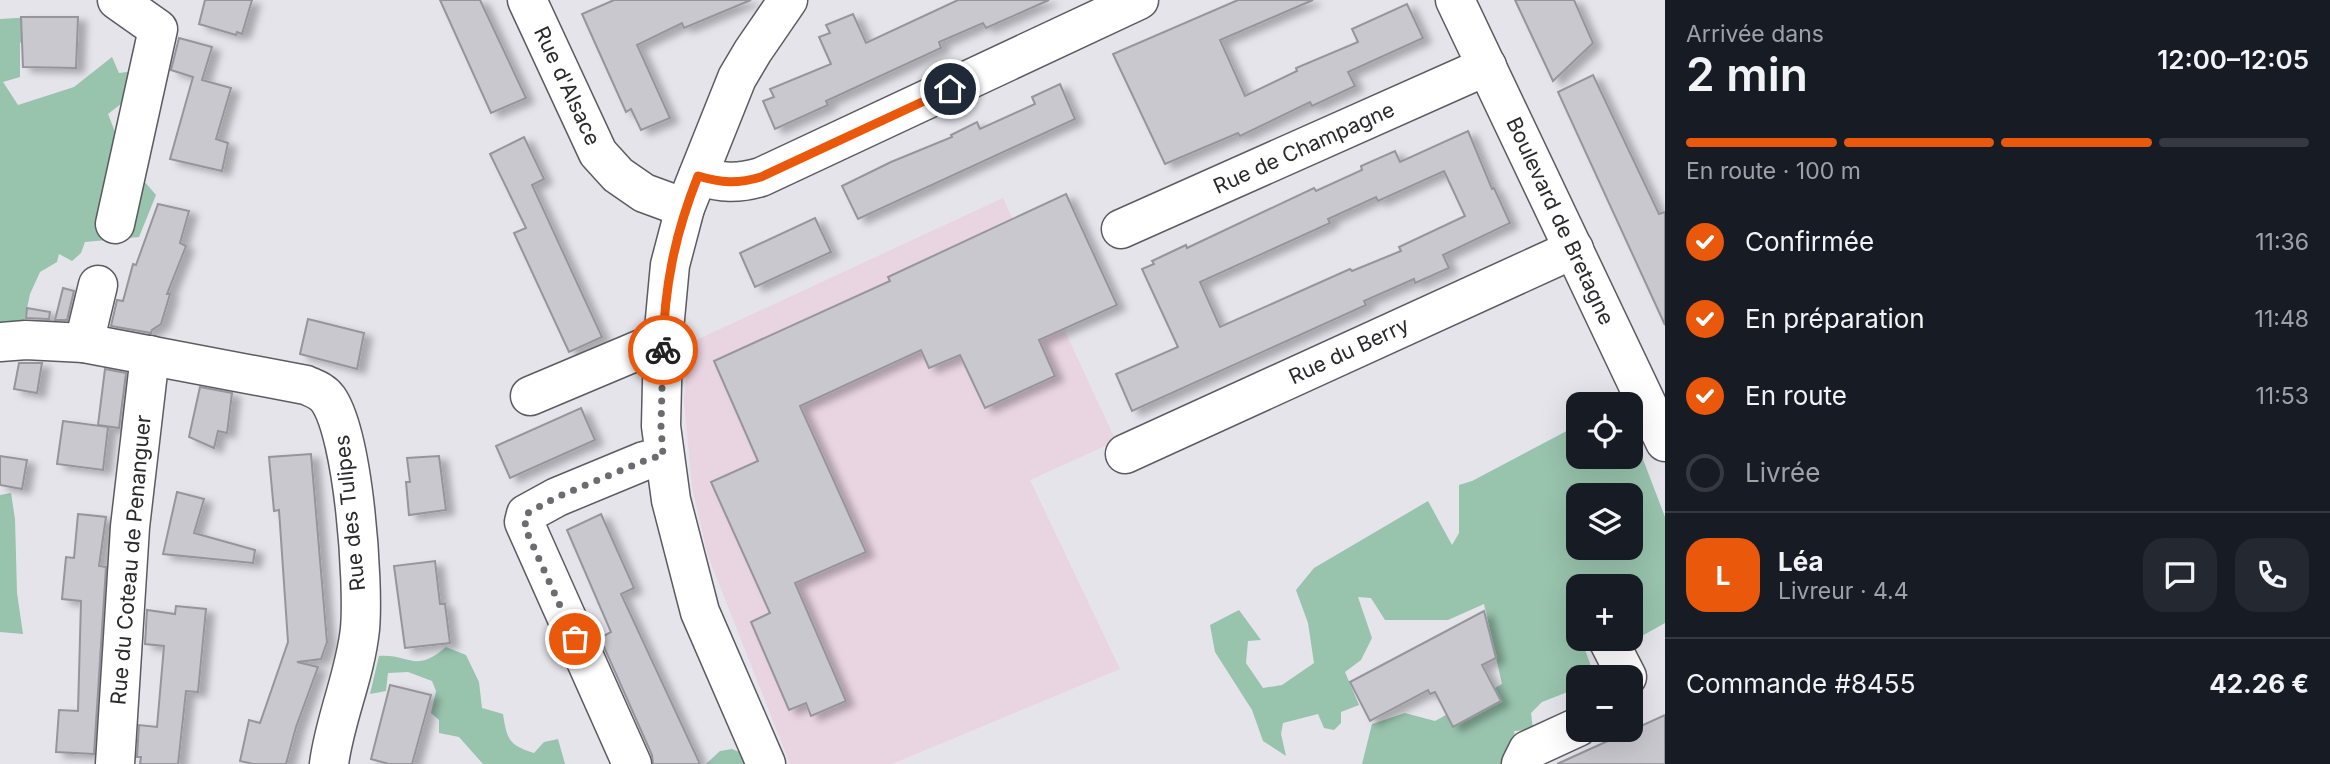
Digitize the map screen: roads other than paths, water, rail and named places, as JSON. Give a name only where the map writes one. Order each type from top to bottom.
[{"type":"street","points":[[115,224],[162,15],[117,0]]},
{"type":"street","name":"Rue d'Alsace","points":[[527,0],[598,153],[618,175],[644,193],[692,192],[761,177],[1139,0]]},
{"type":"street","points":[[766,764],[713,645],[694,594],[671,500],[661,426],[663,340],[670,265],[692,192],[737,79],[788,0]]},
{"type":"street","name":"Boulevard de Bretagne","points":[[1455,0],[1665,442]]},
{"type":"street","name":"Rue de Champagne","points":[[1121,229],[1487,66]]},
{"type":"street","name":"Rue du Berry","points":[[1125,454],[1574,248]]},
{"type":"street","points":[[84,343],[98,285]]},
{"type":"street","name":"Rue des Tulipes","points":[[0,342],[26,340],[84,343],[306,386],[319,390],[327,398],[340,424],[348,463],[356,532],[360,613],[354,665],[328,764]]},
{"type":"street","points":[[530,396],[663,340]]},
{"type":"street","name":"Rue du Coteau de Penanguer","points":[[115,764],[128,551],[150,355]]},
{"type":"street","points":[[632,764],[524,522],[526,514],[557,497],[651,458],[663,456]]},
{"type":"street","points":[[1521,764],[1522,757],[1528,750],[1566,733]]}]
